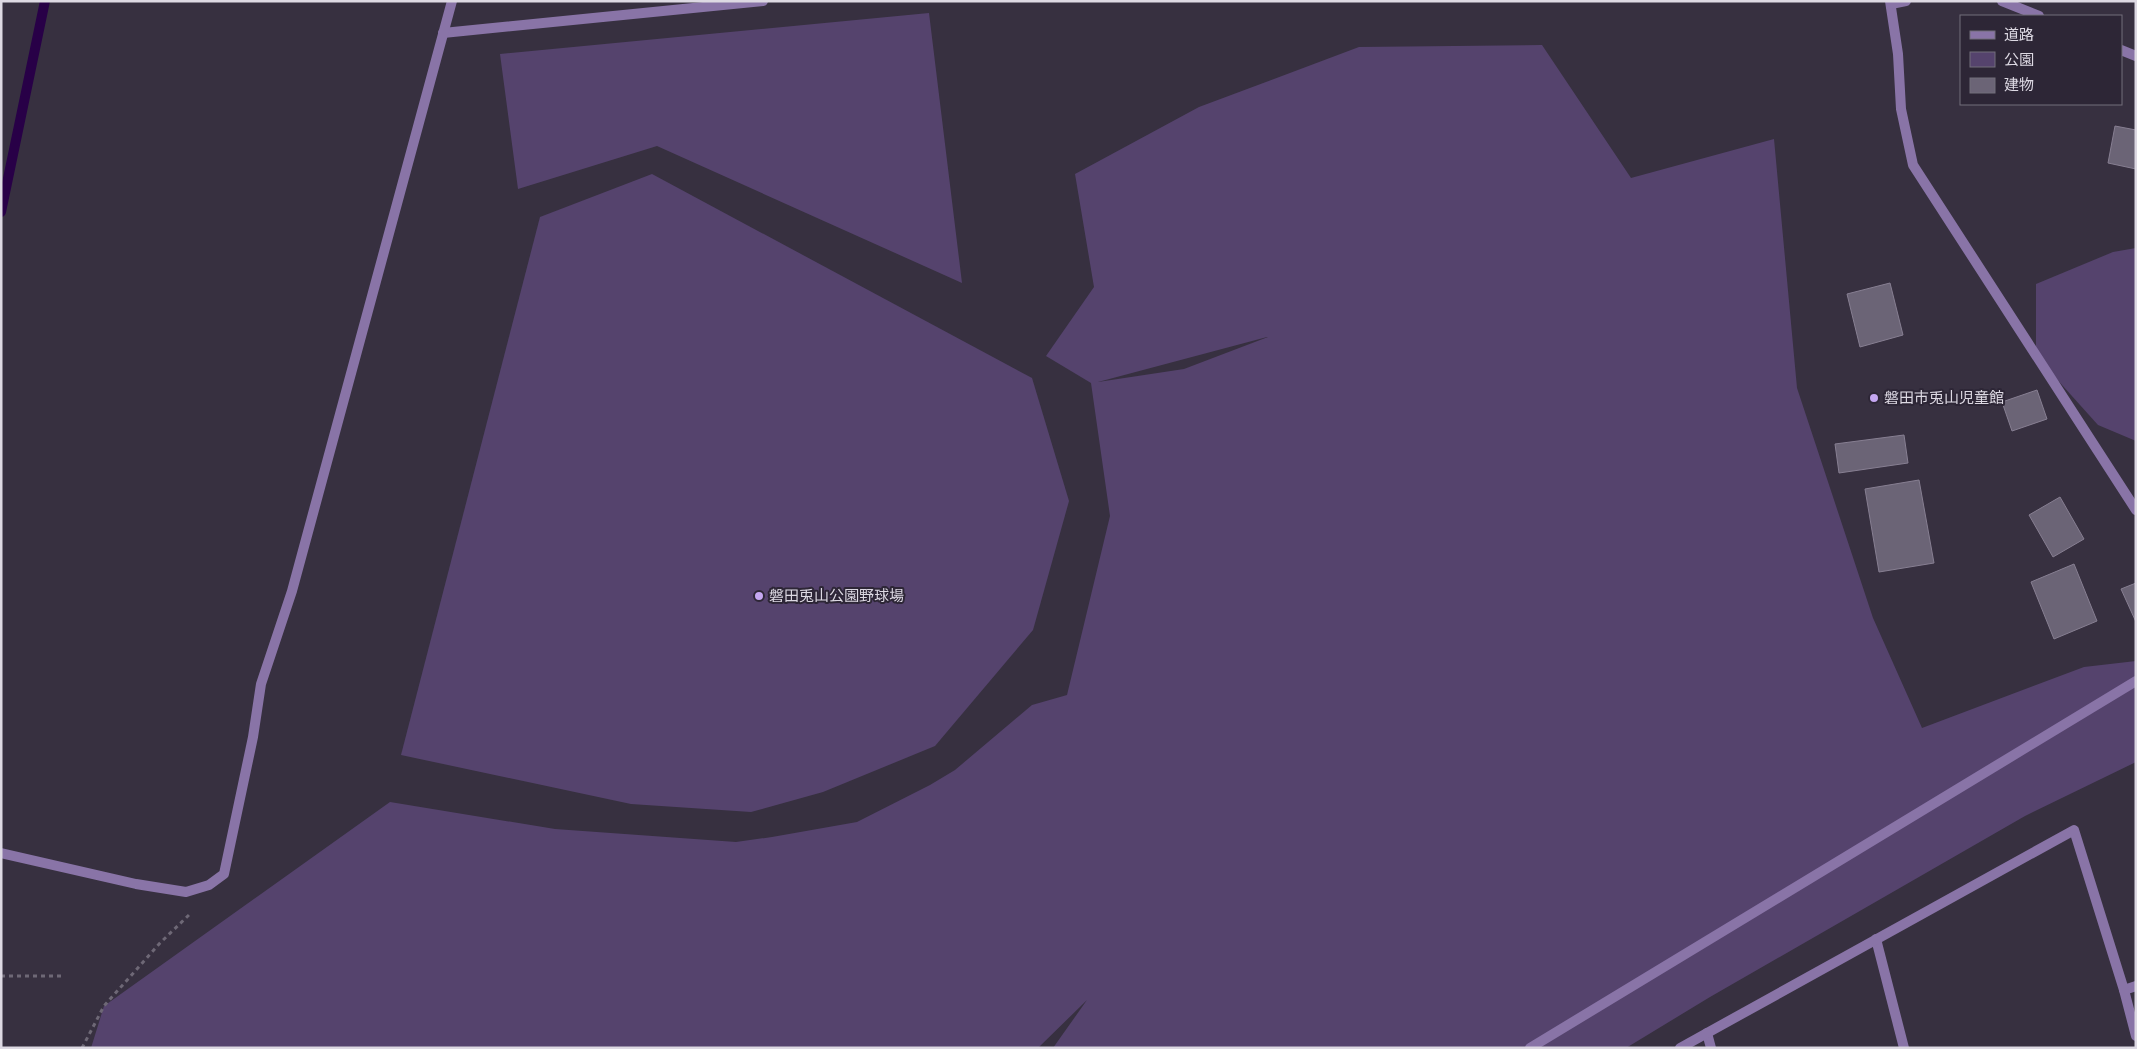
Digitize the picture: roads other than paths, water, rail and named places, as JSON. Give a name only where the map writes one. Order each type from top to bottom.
[{"type":"street","points":[[1,853],[136,884],[186,892],[209,885],[224,874],[253,738],[261,684],[292,591],[452,1]]},
{"type":"street","points":[[443,33],[763,1]]},
{"type":"street","points":[[1906,1],[1890,3],[1898,54],[1901,109],[1914,165],[2136,510]]},
{"type":"street","points":[[2002,1],[2037,15]]},
{"type":"street","points":[[2122,50],[2136,56]]},
{"type":"street","points":[[1534,1047],[2136,680]]},
{"type":"street","points":[[1680,1048],[2074,830],[2124,990],[2136,1036]]},
{"type":"street","points":[[1876,939],[1904,1048]]},
{"type":"street","points":[[2124,990],[2136,986]]},
{"type":"street","points":[[1707,1033],[1711,1048]]},
{"type":"waterway","points":[[1,212],[45,1]]},
{"type":"place","name":"磐田市兎山児童館","points":[[1874,398]]},
{"type":"place","name":"磐田兎山公園野球場","points":[[759,596]]}]
